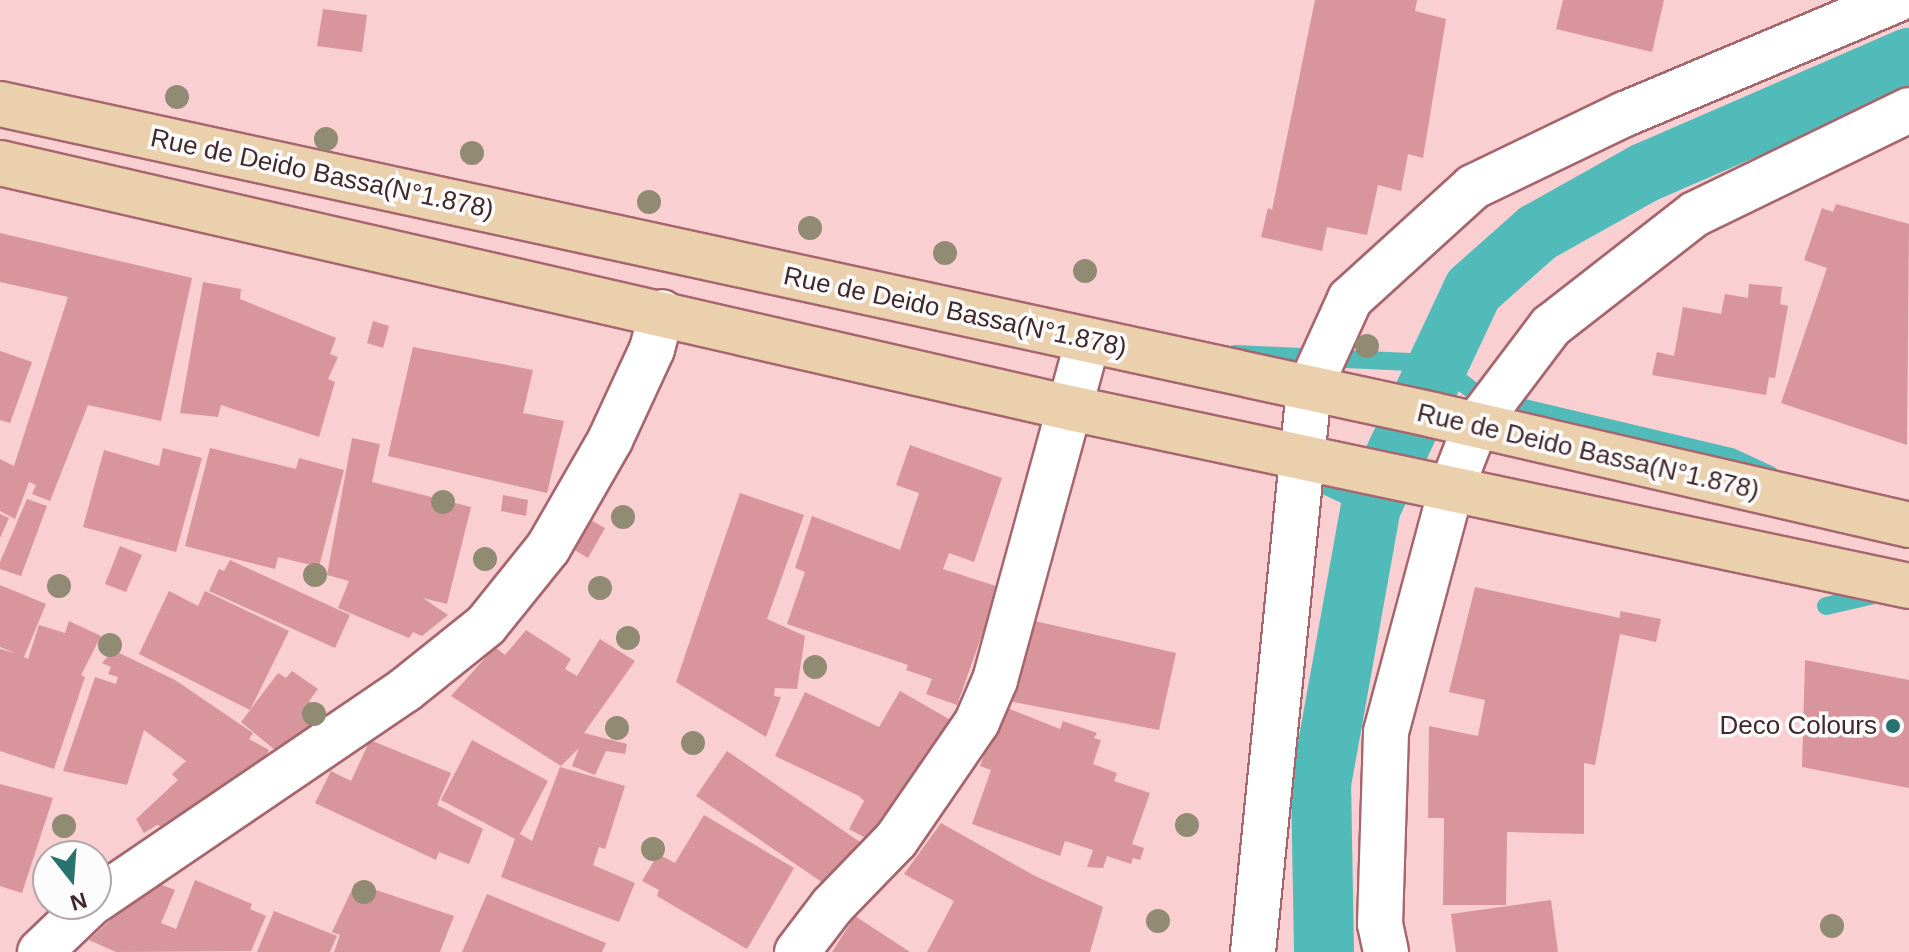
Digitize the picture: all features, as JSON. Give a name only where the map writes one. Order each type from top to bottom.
[{"type":"main road","name":"Rue de Deido Bassa(N°1.878)","points":[[0,104],[1433,415],[1909,525]]},
{"type":"main road","points":[[0,163],[662,312],[1070,408],[1909,586]]},
{"type":"main road","points":[[1791,562],[1801,501]]},
{"type":"street","points":[[1253,952],[1299,456],[1329,393],[1350,299],[1473,187],[1625,114],[1896,0]]},
{"type":"street","points":[[1386,952],[1380,924],[1386,732],[1438,487],[1476,425],[1551,326],[1695,214],[1909,110]]},
{"type":"street","points":[[112,889],[405,690],[486,625],[548,548],[610,440],[652,349],[662,312]]},
{"type":"street","points":[[797,952],[832,906],[896,840],[977,722],[995,680],[1088,341]]},
{"type":"street","points":[[40,952],[73,920]]},
{"type":"building","points":[[1315,0],[1417,0],[1415,11],[1446,19],[1423,158],[1408,154],[1401,191],[1378,185],[1367,235],[1327,227],[1322,251],[1261,237],[1268,208],[1272,210]]},
{"type":"building","points":[[1563,0],[1664,0],[1652,52],[1556,29]]},
{"type":"building","points":[[323,9],[367,15],[362,52],[317,46]]},
{"type":"building","points":[[1836,204],[1909,224],[1907,445],[1781,403],[1827,268],[1804,260],[1822,208],[1833,212]]},
{"type":"building","points":[[0,233],[192,278],[161,421],[88,405],[50,501],[32,494],[36,485],[29,482],[15,519],[0,511],[0,459],[14,466],[68,297],[0,282]]},
{"type":"building","points":[[203,282],[241,289],[240,299],[336,338],[330,354],[338,357],[328,379],[335,382],[319,437],[221,405],[218,417],[180,413]]},
{"type":"building","points":[[1749,284],[1782,287],[1780,304],[1788,306],[1775,378],[1769,377],[1766,395],[1652,375],[1657,352],[1674,356],[1683,307],[1721,314],[1725,294],[1748,298]]},
{"type":"building","points":[[373,321],[389,326],[383,348],[367,343]]},
{"type":"building","points":[[413,347],[533,370],[523,413],[564,421],[547,493],[388,456]]},
{"type":"building","points":[[0,351],[32,362],[10,423],[0,420]]},
{"type":"building","points":[[352,438],[380,444],[372,482],[471,507],[447,604],[423,598],[448,615],[422,636],[413,632],[409,638],[338,608],[349,581],[327,575]]},
{"type":"building","points":[[910,445],[1002,478],[974,562],[949,553],[943,569],[999,587],[957,705],[926,694],[932,679],[906,670],[908,665],[787,624],[805,572],[795,568],[812,516],[900,550],[919,493],[896,485]]},
{"type":"building","points":[[163,448],[202,458],[176,552],[83,527],[104,450],[159,466]]},
{"type":"building","points":[[210,448],[296,469],[299,458],[344,470],[319,567],[278,557],[275,569],[185,546]]},
{"type":"building","points":[[740,493],[804,515],[767,619],[805,636],[797,689],[775,688],[774,696],[781,697],[766,737],[676,682]]},
{"type":"building","points":[[503,495],[528,500],[526,516],[501,511]]},
{"type":"building","points":[[27,499],[47,506],[21,576],[0,569],[0,562]]},
{"type":"building","points":[[0,514],[9,518],[0,538]]},
{"type":"building","points":[[585,517],[605,528],[588,558],[568,546]]},
{"type":"building","points":[[120,546],[142,555],[126,592],[105,584]]},
{"type":"building","points":[[230,560],[350,615],[335,648],[209,591],[219,569],[224,571]]},
{"type":"building","points":[[0,585],[46,604],[24,657],[28,659],[39,625],[65,633],[69,621],[101,636],[81,675],[85,677],[54,769],[0,751],[0,649],[15,653],[0,647]]},
{"type":"building","points":[[1475,587],[1620,618],[1620,611],[1661,619],[1656,642],[1620,634],[1595,765],[1584,763],[1584,834],[1507,832],[1506,905],[1443,905],[1444,818],[1428,818],[1429,726],[1478,736],[1485,700],[1449,692]]},
{"type":"building","points":[[169,591],[198,606],[205,591],[289,631],[250,710],[139,654]]},
{"type":"building","points":[[1030,620],[1176,653],[1159,730],[1003,700]]},
{"type":"building","points":[[526,630],[571,659],[565,669],[577,676],[600,639],[635,661],[584,733],[627,744],[625,754],[606,751],[595,775],[572,766],[579,748],[561,766],[451,696],[495,647],[505,655]]},
{"type":"building","points":[[113,650],[175,680],[253,733],[249,739],[269,750],[266,756],[270,759],[167,828],[157,825],[144,833],[136,819],[178,780],[172,774],[186,761],[144,730],[127,785],[63,771],[95,677],[116,684],[118,677],[108,674],[111,667],[102,663]]},
{"type":"building","points":[[1805,660],[1909,680],[1909,788],[1802,767]]},
{"type":"building","points":[[292,671],[318,689],[309,701],[331,717],[280,754],[241,722],[278,673],[286,678]]},
{"type":"building","points":[[900,691],[956,723],[873,842],[849,829],[864,801],[859,796],[775,756],[805,692],[879,727]]},
{"type":"building","points":[[1002,706],[1060,729],[1063,721],[1097,733],[1094,738],[1101,740],[1093,764],[1117,773],[1114,781],[1150,793],[1132,844],[1144,848],[1140,860],[1133,858],[1131,864],[1107,856],[1103,868],[1087,867],[1093,850],[1065,841],[1060,856],[972,824],[991,770],[980,766]]},
{"type":"building","points":[[370,740],[451,773],[437,805],[483,829],[469,864],[439,852],[436,860],[315,803],[331,771],[351,781]]},
{"type":"building","points":[[472,740],[548,781],[520,834],[532,841],[560,767],[625,786],[605,849],[599,847],[593,865],[635,883],[619,922],[501,877],[515,839],[441,800]]},
{"type":"building","points":[[727,751],[860,842],[829,887],[696,796]]},
{"type":"building","points":[[0,784],[53,798],[39,840],[32,840],[32,862],[22,893],[0,886]]},
{"type":"building","points":[[704,815],[794,868],[747,949],[657,896],[659,890],[642,881],[658,854],[675,863]]},
{"type":"building","points":[[941,823],[1035,876],[1103,907],[1090,952],[927,952],[954,901],[904,874]]},
{"type":"building","points":[[195,880],[252,904],[250,909],[266,916],[251,951],[116,952],[89,940],[152,881],[175,890],[161,923],[176,929]]},
{"type":"building","points":[[355,883],[454,916],[440,952],[334,952],[340,935],[332,932]]},
{"type":"building","points":[[487,894],[606,943],[602,952],[462,952]]},
{"type":"building","points":[[1551,900],[1558,952],[1456,952],[1451,914]]},
{"type":"building","points":[[274,911],[337,936],[330,952],[257,952]]},
{"type":"building","points":[[855,916],[910,952],[832,952]]},
{"type":"waterway","points":[[1324,952],[1321,784],[1371,507],[1473,290],[1537,233],[1644,173],[1909,58]]},
{"type":"waterway","points":[[1235,354],[1437,363],[1482,398],[1731,457],[1770,475]]},
{"type":"waterway","points":[[1301,474],[1371,507]]},
{"type":"waterway","points":[[1826,606],[1879,594]]},
{"type":"place","name":"Deco Colours","points":[[1893,726]]}]
